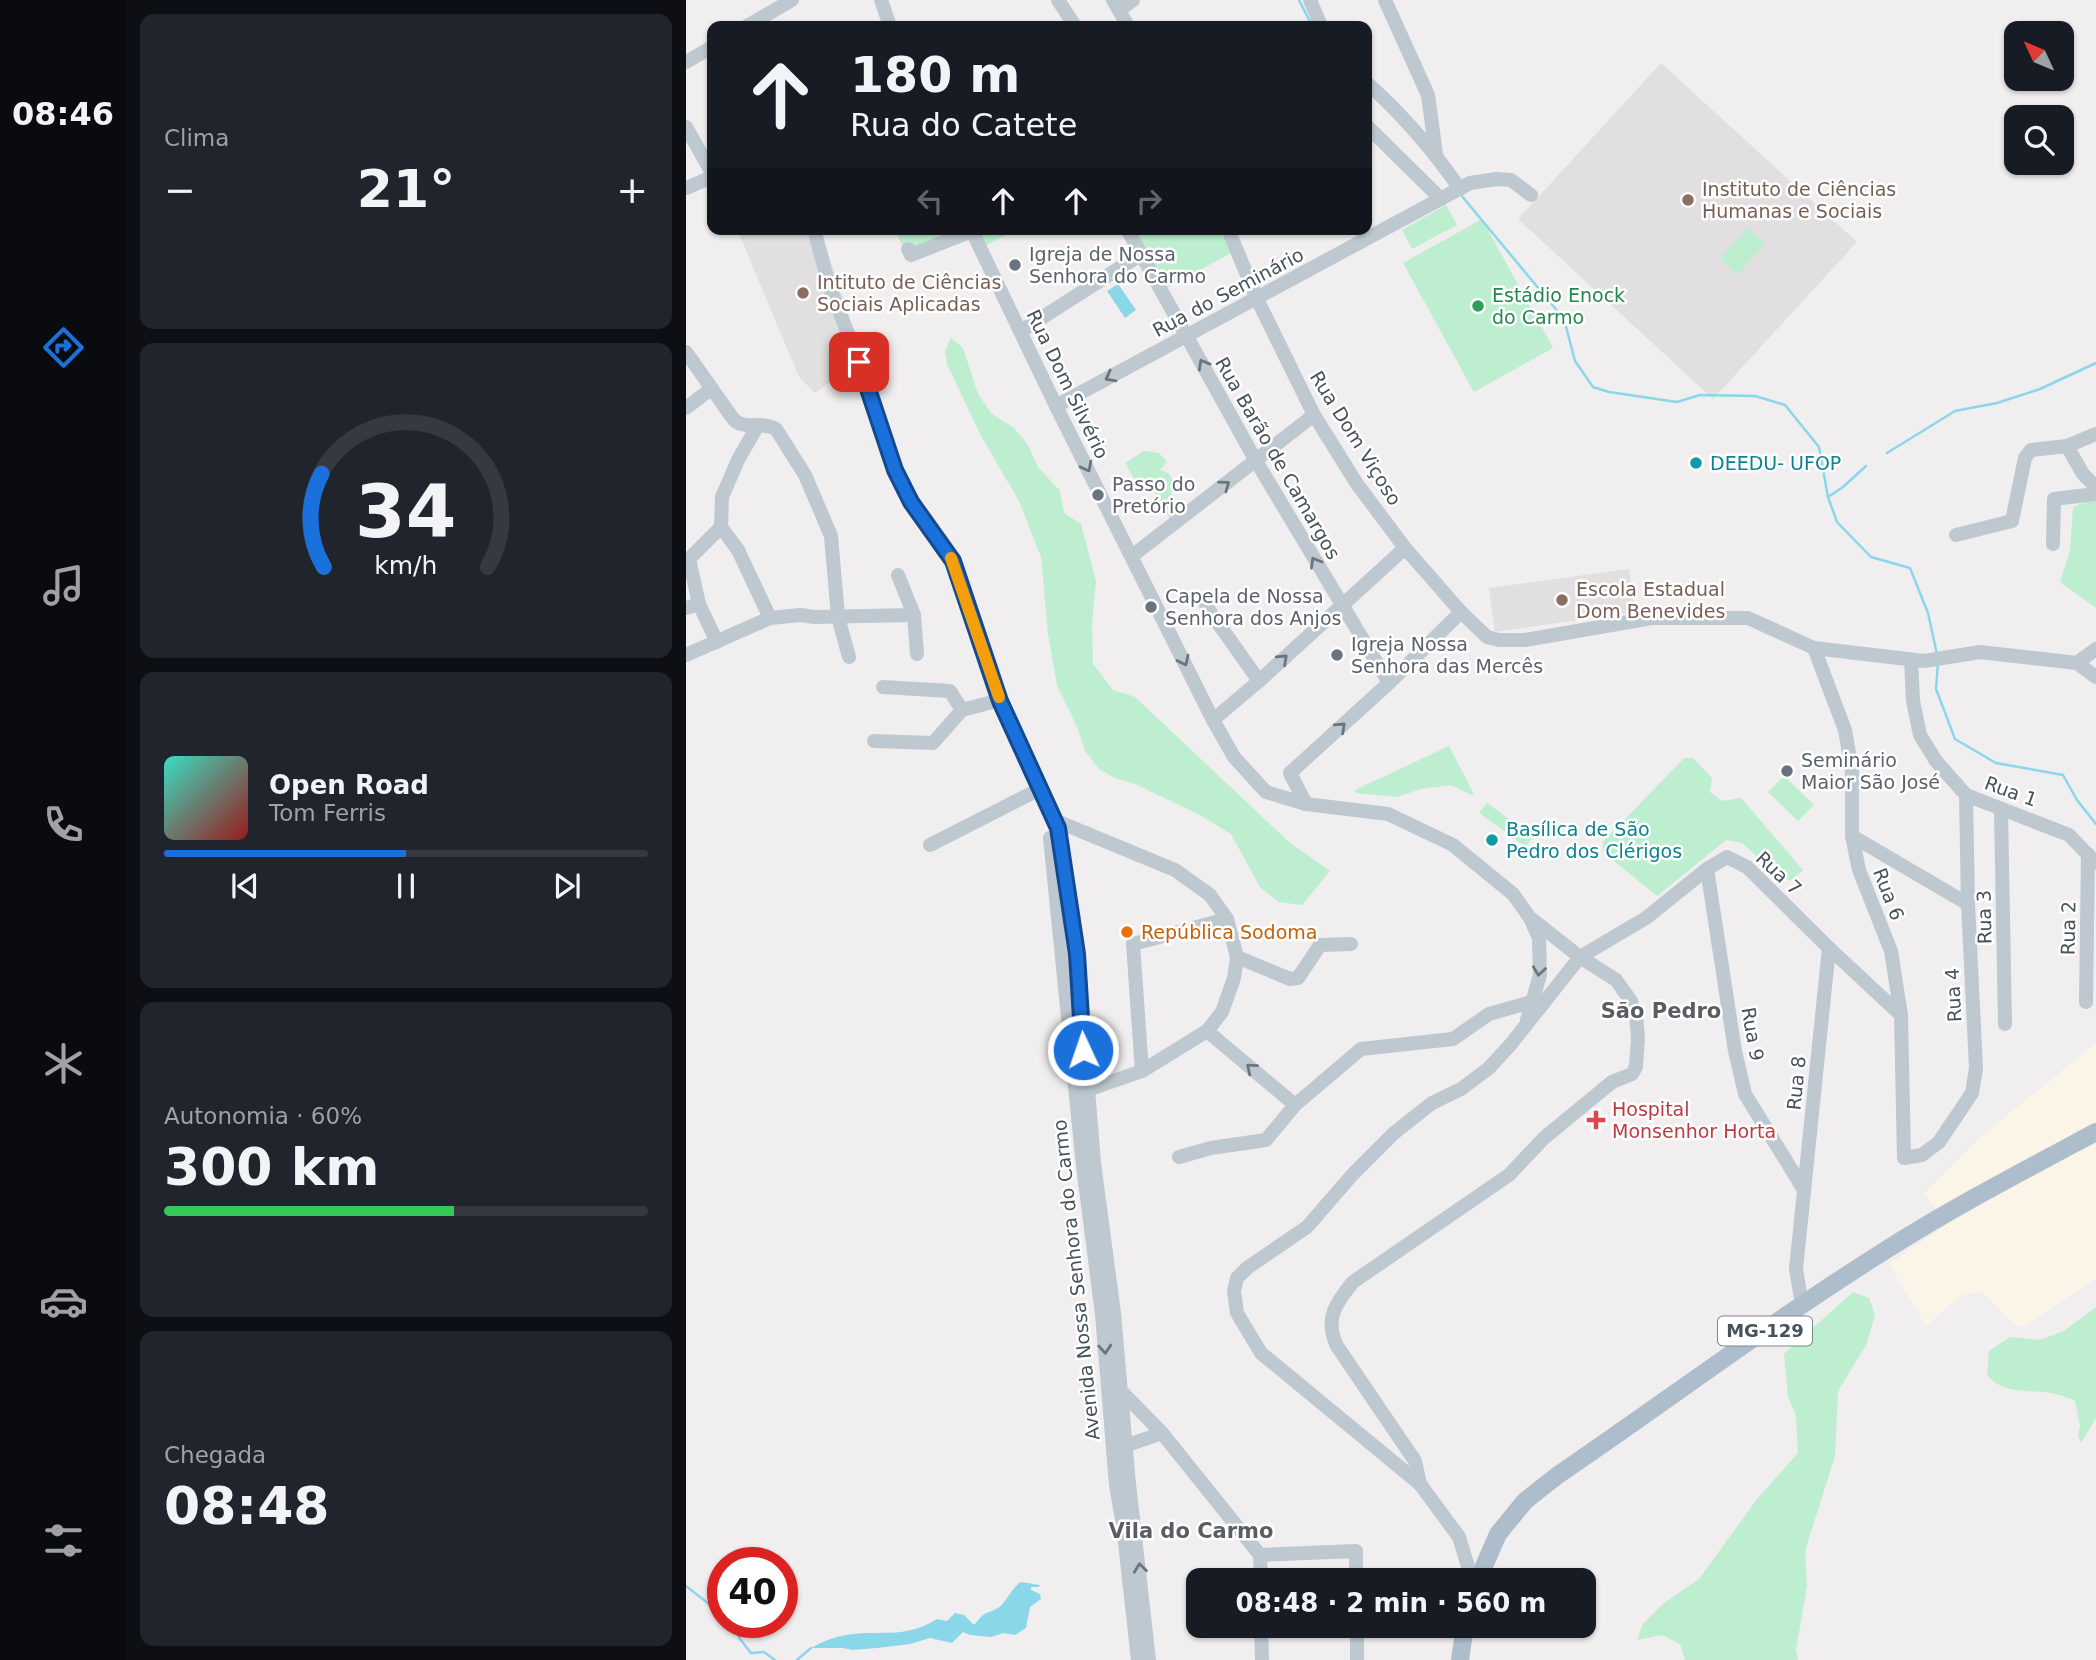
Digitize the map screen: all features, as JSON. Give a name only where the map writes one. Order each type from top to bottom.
[{"type":"main road","name":"MG-129","points":[[1483,1568],[1498,1534],[1525,1502],[1558,1475],[1890,1247],[2096,1132]]},
{"type":"main road","points":[[1460,1660],[1463,1638]]},
{"type":"street","points":[[763,0],[763,21]]},
{"type":"street","points":[[764,21],[792,0]]},
{"type":"street","points":[[881,0],[888,21]]},
{"type":"street","points":[[1058,0],[1072,21]]},
{"type":"street","points":[[1119,16],[1133,0]]},
{"type":"street","points":[[1310,0],[1319,21]]},
{"type":"street","points":[[1385,0],[1428,95],[1436,154]]},
{"type":"street","points":[[686,62],[707,50]]},
{"type":"street","points":[[1372,87],[1436,154],[1455,191]]},
{"type":"street","points":[[686,127],[707,166]]},
{"type":"street","points":[[1372,130],[1455,191]]},
{"type":"street","points":[[686,188],[707,178]]},
{"type":"street","name":"Rua do Seminário","points":[[1056,406],[1455,191],[1497,180],[1511,180],[1531,195]]},
{"type":"street","name":"Avenida Nossa Senhora do Carmo","points":[[816,235],[829,285],[859,362],[895,470],[911,502],[953,561],[1000,701],[1058,828],[1070,955],[1083,1050],[1088,1165],[1101,1267],[1114,1313],[1114,1389],[1119,1447],[1141,1636],[1149,1660]]},
{"type":"street","points":[[908,249],[911,255],[961,235]]},
{"type":"street","name":"Rua Dom Silvério","points":[[975,235],[1056,406],[1234,757],[1266,792],[1306,804],[1388,814],[1452,845],[1513,894],[1531,918]]},
{"type":"street","name":"Rua Barão de Camargos","points":[[1130,235],[1157,288],[1187,336],[1256,461],[1341,607],[1389,683]]},
{"type":"street","name":"Rua Dom Viçoso","points":[[1230,235],[1257,299],[1314,415],[1357,484],[1405,548],[1461,612],[1487,636],[1499,640],[1524,640],[1652,618],[1748,618],[1814,648],[1917,660],[1980,652],[2077,663]]},
{"type":"street","points":[[1021,331],[1140,255]]},
{"type":"street","points":[[686,352],[710,389],[741,425],[769,425],[776,429],[805,475],[831,536],[838,617],[849,657]]},
{"type":"street","points":[[686,408],[710,389]]},
{"type":"street","points":[[1132,556],[1314,415]]},
{"type":"street","points":[[758,425],[738,460],[722,497],[722,527],[738,550],[770,618]]},
{"type":"street","points":[[1956,535],[2012,522],[2025,458],[2031,450],[2067,446],[2096,434]]},
{"type":"street","points":[[2067,446],[2083,474],[2096,487]]},
{"type":"street","points":[[2053,544],[2054,499],[2096,494]]},
{"type":"street","points":[[717,642],[692,606],[689,559],[722,527]]},
{"type":"street","points":[[1213,720],[1405,548]]},
{"type":"street","points":[[898,575],[914,615],[917,654]]},
{"type":"street","points":[[1206,606],[1259,681]]},
{"type":"street","points":[[1306,804],[1290,773],[1389,683],[1461,612]]},
{"type":"street","points":[[686,655],[770,618],[801,615],[914,615]]},
{"type":"street","name":"Rua 6","points":[[1814,648],[1845,730],[1852,771],[1852,836],[1859,870],[1891,951],[1901,1015],[1904,1158]]},
{"type":"street","points":[[2096,649],[2077,663],[2096,677]]},
{"type":"street","name":"Rua 1","points":[[1917,660],[1913,701],[1920,735],[1936,761],[1966,795],[2051,826],[2069,835],[2092,858]]},
{"type":"street","points":[[883,687],[950,691],[962,710]]},
{"type":"street","points":[[874,741],[933,743],[962,710],[1000,701]]},
{"type":"street","points":[[930,845],[1040,789]]},
{"type":"street","name":"Rua 4","points":[[1904,1158],[1922,1155],[1931,1150],[1956,1119],[1972,1093],[1976,1068],[1966,795]]},
{"type":"street","name":"Rua 3","points":[[2001,810],[2005,1024]]},
{"type":"street","points":[[1054,820],[1175,870],[1210,895],[1227,919],[1237,957],[1234,978],[1222,1012],[1207,1031],[1142,1071],[1083,1092]]},
{"type":"street","points":[[1852,836],[1968,904]]},
{"type":"street","name":"Rua 7","points":[[1580,957],[1646,918],[1707,869],[1727,857],[1747,867],[1901,1015]]},
{"type":"street","name":"Rua 2","points":[[2086,1002],[2092,858]]},
{"type":"street","name":"Rua 9","points":[[1707,869],[1735,1051],[1745,1094],[1804,1190]]},
{"type":"street","points":[[1420,1484],[1415,1461],[1330,1333],[1332,1313],[1353,1282],[1509,1175],[1533,1149],[1580,1108],[1612,1083],[1632,1074],[1636,1067],[1638,1037],[1631,1001],[1616,980],[1580,957],[1531,918]]},
{"type":"street","points":[[1525,1024],[1540,975],[1539,938],[1531,918]]},
{"type":"street","points":[[1142,1071],[1133,944],[1227,919]]},
{"type":"street","points":[[1237,957],[1290,979],[1298,978],[1320,945],[1351,944]]},
{"type":"street","name":"Rua 8","points":[[1802,1306],[1796,1269],[1829,948]]},
{"type":"street","points":[[1468,1568],[1459,1537],[1420,1484],[1261,1353],[1237,1313],[1234,1291],[1237,1278],[1247,1268],[1307,1227],[1353,1174],[1394,1133],[1432,1103],[1461,1089],[1489,1068],[1580,957]]},
{"type":"street","points":[[1180,1157],[1211,1147],[1266,1140],[1294,1105],[1361,1049],[1453,1039],[1489,1014],[1531,1002]]},
{"type":"street","points":[[1207,1031],[1294,1105]]},
{"type":"street","points":[[1361,1154],[1417,1104],[1447,1086],[1461,1089]]},
{"type":"street","points":[[1114,1389],[1161,1433],[1260,1555],[1261,1568]]},
{"type":"street","points":[[1119,1447],[1161,1433]]},
{"type":"street","points":[[1260,1555],[1356,1551],[1356,1568]]},
{"type":"street","name":"Avenida Nossa Senhora do Carmo","points":[[1138,1660],[1141,1636]]},
{"type":"street","points":[[1261,1638],[1262,1660]]},
{"type":"street","points":[[1356,1638],[1357,1660]]},
{"type":"shaded area","points":[[1661,63],[1857,242],[1713,399],[1518,219]]},
{"type":"shaded area","name":"Intituto de Ciências Sociais Aplicadas","points":[[740,235],[822,235],[862,356],[858,362],[815,393],[799,377]]},
{"type":"shaded area","name":"Escola Estadual Dom Benevides","points":[[1629,569],[1635,612],[1495,632],[1489,588]]},
{"type":"shaded area","points":[[2096,1043],[2096,1279],[2022,1327],[2011,1322],[1982,1291],[1960,1296],[1926,1326],[1889,1264],[1946,1225],[1925,1193],[1983,1135]]},
{"type":"green space","points":[[1446,205],[1457,225],[1412,249],[1402,230]]},
{"type":"green space","name":"Estádio Enock do Carmo","points":[[1482,219],[1553,348],[1474,392],[1403,263]]},
{"type":"green space","points":[[1747,228],[1765,243],[1737,275],[1720,259]]},
{"type":"green space","points":[[897,235],[958,235],[911,262]]},
{"type":"green space","points":[[974,235],[1006,235],[981,248]]},
{"type":"green space","points":[[1135,235],[1228,235],[1235,251],[1165,289]]},
{"type":"green space","points":[[951,338],[963,348],[978,394],[992,414],[1013,427],[1028,445],[1038,467],[1060,491],[1064,513],[1081,524],[1096,581],[1092,623],[1093,664],[1113,690],[1135,697],[1290,843],[1330,871],[1302,905],[1278,902],[1260,887],[1231,834],[1198,814],[1099,769],[1085,751],[1078,729],[1057,685],[1048,634],[1041,557],[1019,501],[980,434],[947,364],[945,351]]},
{"type":"green space","points":[[1144,451],[1159,453],[1167,462],[1160,470],[1168,473],[1174,482],[1170,487],[1175,508],[1170,519],[1149,483],[1145,485],[1141,479],[1136,482],[1125,463]]},
{"type":"green space","points":[[2096,498],[2096,608],[2060,582],[2070,551],[2073,507]]},
{"type":"green space","points":[[1449,746],[1474,794],[1451,785],[1421,789],[1397,797],[1356,793],[1355,790]]},
{"type":"green space","points":[[1684,758],[1693,758],[1712,778],[1710,792],[1722,801],[1741,798],[1803,870],[1791,880],[1782,879],[1742,843],[1726,840],[1657,896],[1603,852],[1603,842]]},
{"type":"green space","points":[[1784,776],[1814,805],[1798,821],[1768,792]]},
{"type":"green space","points":[[1487,803],[1533,837],[1526,847],[1479,813]]},
{"type":"green space","points":[[1853,1292],[1869,1298],[1875,1315],[1866,1345],[1838,1391],[1835,1456],[1805,1551],[1807,1586],[1796,1650],[1798,1660],[1685,1660],[1680,1644],[1662,1635],[1637,1640],[1643,1624],[1664,1603],[1699,1579],[1757,1499],[1798,1453],[1796,1416],[1788,1396],[1784,1354]]},
{"type":"green space","points":[[2096,1307],[2096,1418],[2081,1443],[2075,1401],[2049,1393],[2002,1386],[1987,1374],[1989,1351],[2010,1337],[2040,1340],[2064,1331]]},
{"type":"water","points":[[1118,284],[1136,310],[1125,318],[1107,291]]},
{"type":"water","points":[[1021,1582],[1040,1585],[1031,1587],[1031,1590],[1040,1594],[1041,1599],[1030,1607],[1026,1628],[1015,1635],[1003,1633],[991,1637],[963,1632],[952,1643],[930,1638],[910,1644],[877,1648],[811,1648],[841,1636],[912,1630],[937,1619],[947,1621],[955,1613],[964,1615],[975,1624],[984,1614],[1001,1606]]},
{"type":"waterway","points":[[1299,0],[1310,21]]},
{"type":"waterway","points":[[1461,195],[1564,319],[1575,361],[1593,387],[1609,392],[1677,402],[1700,395],[1755,396],[1785,405],[1819,447],[1828,497],[1837,522],[1871,557],[1910,568],[1928,613],[1937,654]]},
{"type":"waterway","points":[[1887,453],[1955,411],[1997,403],[2040,389],[2096,363]]},
{"type":"waterway","points":[[1828,497],[1866,466]]},
{"type":"waterway","points":[[1938,663],[1936,689],[1955,739],[1996,763],[2063,775],[2077,800],[2096,824]]},
{"type":"waterway","points":[[686,1586],[707,1602]]},
{"type":"waterway","points":[[740,1638],[751,1653],[764,1652],[775,1660]]},
{"type":"waterway","points":[[797,1660],[811,1648]]},
{"type":"slow traffic","points":[[951,558],[999,697]]},
{"type":"place","name":"Instituto de Ciências Humanas e Sociais","points":[[1688,200]]},
{"type":"place","name":"Igreja de Nossa Senhora do Carmo","points":[[1015,265]]},
{"type":"place","name":"Intituto de Ciências Sociais Aplicadas","points":[[803,293]]},
{"type":"place","name":"Estádio Enock do Carmo","points":[[1478,306]]},
{"type":"place","name":"DEEDU- UFOP","points":[[1696,463]]},
{"type":"place","name":"Passo do Pretório","points":[[1098,495]]},
{"type":"place","name":"Escola Estadual Dom Benevides","points":[[1562,600]]},
{"type":"place","name":"Capela de Nossa Senhora dos Anjos","points":[[1151,607]]},
{"type":"place","name":"Igreja Nossa Senhora das Mercês","points":[[1337,655]]},
{"type":"place","name":"Seminário Maior São José","points":[[1787,771]]},
{"type":"place","name":"Basílica de São Pedro dos Clérigos","points":[[1492,840]]},
{"type":"place","name":"República Sodoma","points":[[1127,932]]},
{"type":"place","name":"Hospital Monsenhor Horta","points":[[1596,1120]]},
{"type":"district","name":"São Pedro","points":[[1661,1011]]},
{"type":"district","name":"Vila do Carmo","points":[[1191,1531]]},
{"type":"route","points":[[859,362],[895,470],[911,502],[953,561],[1000,701],[1058,828],[1077,954],[1083,1050]]}]
